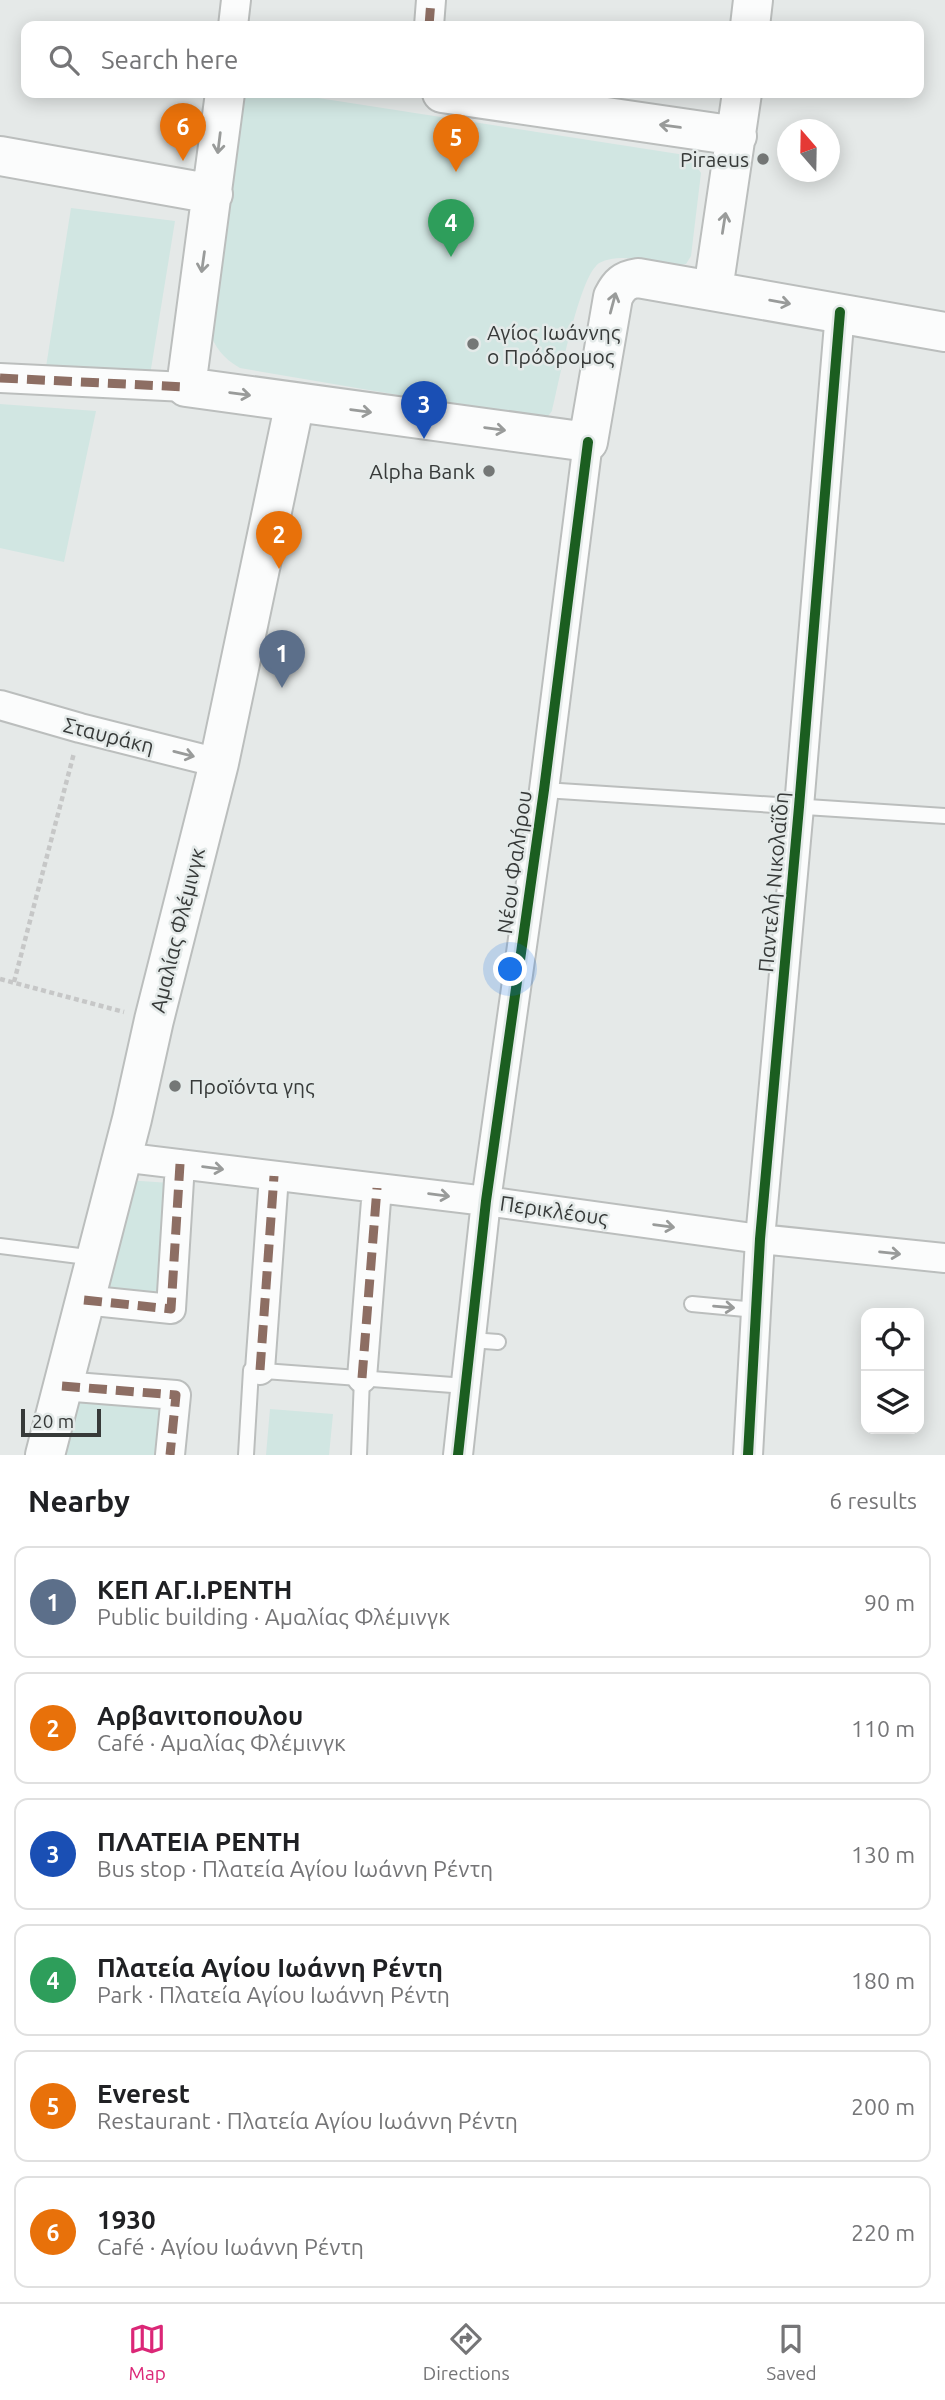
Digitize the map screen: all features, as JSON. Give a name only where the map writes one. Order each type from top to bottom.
[{"type":"main road","points":[[751,21],[753,0]]},
{"type":"main road","points":[[224,98],[186,387],[587,442],[613,297],[618,287],[626,280],[638,278],[945,331]]},
{"type":"main road","points":[[476,98],[737,136]]},
{"type":"main road","points":[[713,290],[741,98]]},
{"type":"main road","points":[[0,156],[213,194]]},
{"type":"main road","name":"Αμαλίας Φλέμινγκ","points":[[45,1455],[132,1119],[154,1020],[219,763],[295,402]]},
{"type":"street","points":[[234,21],[236,0]]},
{"type":"street","points":[[430,21],[432,0]]},
{"type":"street","name":"Παντελή Νικολαΐδη","points":[[748,1455],[760,1239],[799,807],[839,313]]},
{"type":"street","points":[[0,378],[186,387]]},
{"type":"street","name":"Νέου Φαλήρου","points":[[458,1455],[466,1386],[484,1341],[486,1201],[544,790],[587,442]]},
{"type":"street","name":"Σταυράκη","points":[[0,705],[219,763]]},
{"type":"street","name":"Περικλέους","points":[[121,1157],[486,1201],[760,1239],[945,1258]]},
{"type":"street","points":[[84,1300],[171,1309],[180,1164]]},
{"type":"street","points":[[260,1370],[274,1176]]},
{"type":"street","points":[[362,1378],[377,1188]]},
{"type":"street","points":[[62,1386],[176,1395],[170,1455]]},
{"type":"lane","points":[[544,790],[945,816]]},
{"type":"lane","points":[[0,1246],[95,1258]]},
{"type":"lane","points":[[692,1304],[756,1310]]},
{"type":"lane","points":[[246,1455],[251,1370],[466,1386]]},
{"type":"lane","points":[[359,1455],[362,1378]]},
{"type":"path","points":[[14,982],[80,728]]},
{"type":"path","points":[[0,979],[154,1020]]},
{"type":"shaded area","points":[[318,98],[685,155],[701,173],[691,256],[686,264],[677,265],[620,258],[596,266],[583,292],[552,411],[545,420],[240,368],[220,352],[209,330],[236,100]]},
{"type":"shaded area","points":[[71,208],[175,221],[150,375],[46,367]]},
{"type":"shaded area","points":[[0,404],[96,411],[64,562],[0,548]]},
{"type":"shaded area","points":[[126,1180],[170,1183],[163,1298],[106,1295]]},
{"type":"shaded area","points":[[76,1398],[161,1405],[156,1455],[61,1455]]},
{"type":"shaded area","points":[[270,1409],[333,1414],[329,1455],[266,1455]]},
{"type":"marked path","points":[[429,21],[431,0]]},
{"type":"marked path","points":[[0,378],[186,387]]},
{"type":"marked path","points":[[84,1300],[171,1309],[180,1164]]},
{"type":"marked path","points":[[260,1370],[274,1176]]},
{"type":"marked path","points":[[362,1378],[377,1188]]},
{"type":"marked path","points":[[62,1386],[176,1395],[170,1455]]},
{"type":"cycle path","points":[[748,1455],[760,1239],[840,312]]},
{"type":"cycle path","points":[[458,1455],[486,1201],[544,790],[588,442]]},
{"type":"place","name":"Piraeus","points":[[763,159]]},
{"type":"place","name":"1930","points":[[183,161]]},
{"type":"place","name":"Everest","points":[[456,172]]},
{"type":"place","name":"Πλατεία Αγίου Ιωάννη Ρέντη","points":[[451,257]]},
{"type":"place","name":"Αγίος Ιωάννης ο Πρόδρομος","points":[[473,344]]},
{"type":"place","name":"ΠΛΑΤΕΙΑ ΡΕΝΤΗ","points":[[424,439]]},
{"type":"place","name":"Alpha Bank","points":[[489,471]]},
{"type":"place","name":"Αρβανιτοπουλου","points":[[279,569]]},
{"type":"place","name":"ΚΕΠ ΑΓ.Ι.ΡΕΝΤΗ","points":[[282,688]]},
{"type":"place","name":"Προϊόντα γης","points":[[175,1086]]}]
